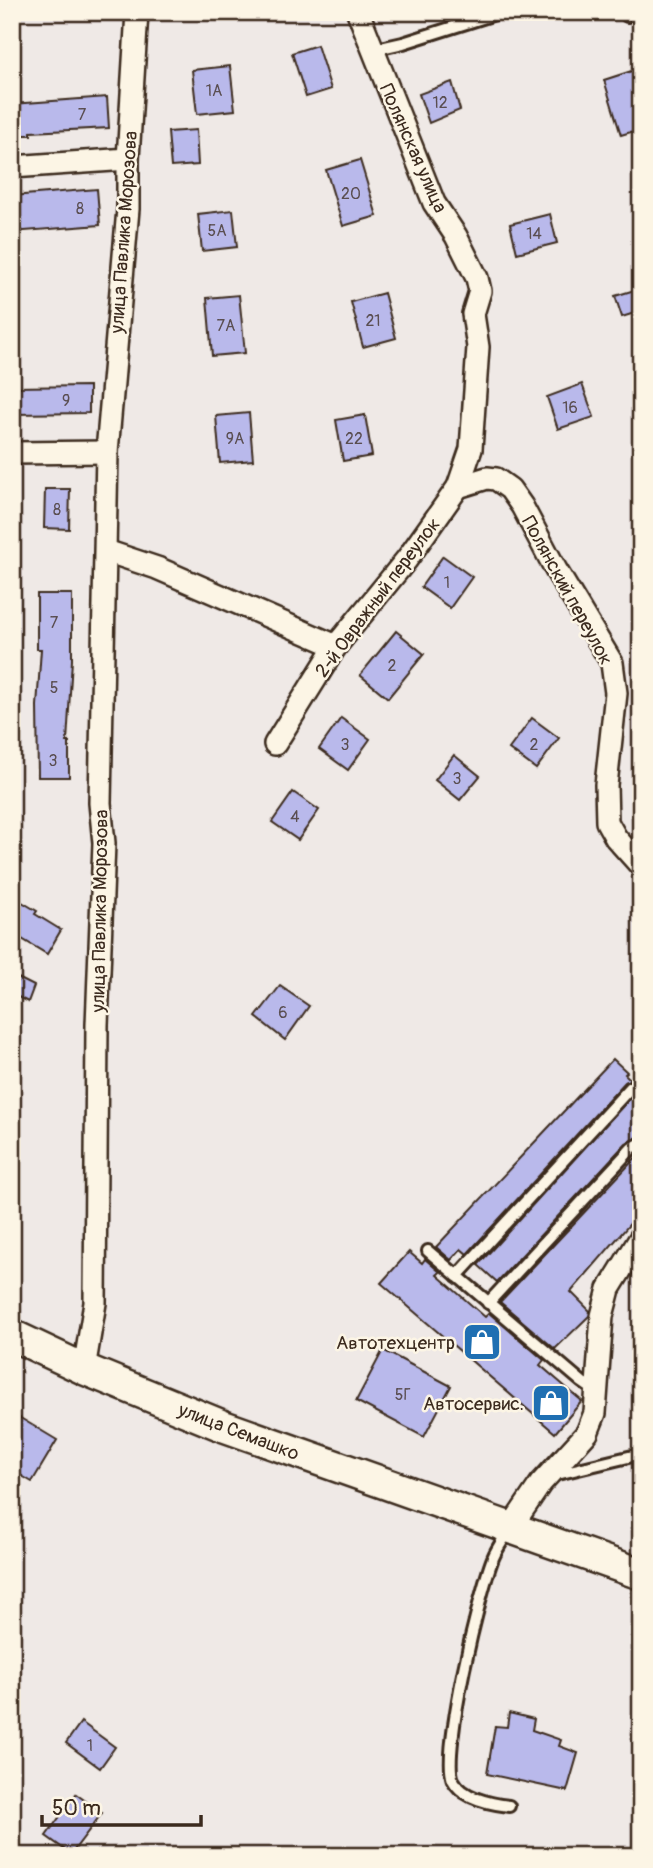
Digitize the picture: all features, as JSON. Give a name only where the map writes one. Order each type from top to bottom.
[{"type":"main road","name":"улица Семашко","points":[[12,1335],[84,1369],[223,1426],[509,1530],[641,1574]]},
{"type":"street","name":"улица Павлика Морозова","points":[[84,1369],[95,1303],[97,1025],[104,843],[100,803],[107,452],[128,209],[128,159],[137,12]]},
{"type":"street","name":"Полянская улица","points":[[358,12],[434,203],[456,236],[477,278],[480,290],[473,314],[478,346],[471,449],[458,487]]},
{"type":"street","points":[[12,167],[128,159]]},
{"type":"street","name":"Полянский переулок","points":[[471,449],[483,468],[510,489],[522,506],[556,570],[612,663],[616,693],[606,785],[607,822],[616,838],[641,866]]},
{"type":"street","points":[[12,453],[107,452]]},
{"type":"street","points":[[458,487],[476,480],[496,479]]},
{"type":"street","name":"2-й Овражный переулок","points":[[275,744],[335,646],[407,559],[458,487]]},
{"type":"street","points":[[106,551],[157,568],[335,646]]},
{"type":"street","points":[[509,1530],[547,1477],[587,1433],[595,1413],[602,1316],[609,1289],[641,1237]]},
{"type":"lane","points":[[372,50],[501,12]]},
{"type":"lane","points":[[457,1276],[631,1087]]},
{"type":"lane","points":[[488,1303],[632,1148],[641,1143]]},
{"type":"lane","points":[[428,1251],[595,1391]]},
{"type":"lane","points":[[547,1477],[640,1454]]},
{"type":"lane","points":[[509,1530],[494,1555],[481,1595],[455,1717],[450,1771],[455,1783],[464,1793],[495,1805],[509,1806]]},
{"type":"building","points":[[317,45],[331,89],[306,97],[292,53]]},
{"type":"building","points":[[230,66],[235,110],[197,114],[192,70]]},
{"type":"building","points":[[641,68],[641,129],[621,135],[604,80]]},
{"type":"building","points":[[452,82],[460,110],[429,123],[419,94]]},
{"type":"building","points":[[107,97],[109,128],[12,135],[12,104]]},
{"type":"building","points":[[196,130],[198,165],[171,167],[168,132]]},
{"type":"building","points":[[360,160],[377,216],[343,226],[326,170]]},
{"type":"building","points":[[97,189],[100,225],[12,232],[12,196]]},
{"type":"building","points":[[233,210],[237,247],[202,251],[198,214]]},
{"type":"building","points":[[550,214],[557,243],[517,253],[510,224]]},
{"type":"building","points":[[641,288],[641,311],[622,317],[615,296]]},
{"type":"building","points":[[384,293],[396,338],[363,347],[351,302]]},
{"type":"building","points":[[239,295],[245,353],[212,356],[207,298]]},
{"type":"building","points":[[582,384],[594,417],[558,429],[547,397]]},
{"type":"building","points":[[89,386],[89,413],[12,414],[12,387]]},
{"type":"building","points":[[249,413],[253,460],[220,463],[216,416]]},
{"type":"building","points":[[365,415],[372,456],[343,461],[336,420]]},
{"type":"building","points":[[45,489],[70,489],[69,529],[44,528]]},
{"type":"building","points":[[443,556],[472,577],[450,608],[421,587]]},
{"type":"building","points":[[37,594],[72,594],[72,660],[67,742],[69,777],[38,777],[37,706],[41,649],[37,649]]},
{"type":"building","points":[[396,631],[424,654],[388,698],[360,675]]},
{"type":"building","points":[[341,718],[370,739],[348,770],[319,749]]},
{"type":"building","points":[[532,718],[559,738],[536,769],[509,749]]},
{"type":"building","points":[[454,755],[480,776],[460,800],[435,780]]},
{"type":"building","points":[[293,792],[319,810],[298,840],[272,822]]},
{"type":"building","points":[[12,896],[61,930],[47,954],[12,933]]},
{"type":"building","points":[[18,978],[34,986],[28,1002],[12,994]]},
{"type":"building","points":[[280,986],[309,1006],[285,1040],[256,1017]]},
{"type":"building","points":[[613,1059],[627,1072],[625,1074],[630,1079],[467,1254],[461,1249],[451,1260],[436,1247]]},
{"type":"building","points":[[639,1088],[641,1135],[626,1143],[497,1282],[478,1265]]},
{"type":"building","points":[[641,1152],[641,1211],[571,1292],[590,1311],[589,1316],[555,1349],[500,1302]]},
{"type":"building","name":"Автотехцентр","points":[[409,1252],[422,1263],[425,1259],[440,1272],[437,1275],[485,1317],[489,1313],[544,1360],[540,1365],[582,1401],[555,1433],[381,1283]]},
{"type":"building","points":[[383,1350],[451,1386],[424,1437],[356,1401]]},
{"type":"building","points":[[12,1413],[57,1440],[32,1482],[12,1470]]},
{"type":"building","points":[[509,1713],[534,1719],[532,1730],[561,1740],[559,1746],[578,1753],[567,1791],[487,1774],[495,1726],[507,1727]]},
{"type":"building","points":[[81,1722],[115,1747],[100,1768],[66,1743]]},
{"type":"building","points":[[76,1794],[102,1813],[71,1854],[46,1836]]},
{"type":"place","name":"Автотехцентр","points":[[482,1342]]},
{"type":"place","name":"Автосервис.","points":[[551,1403]]}]
